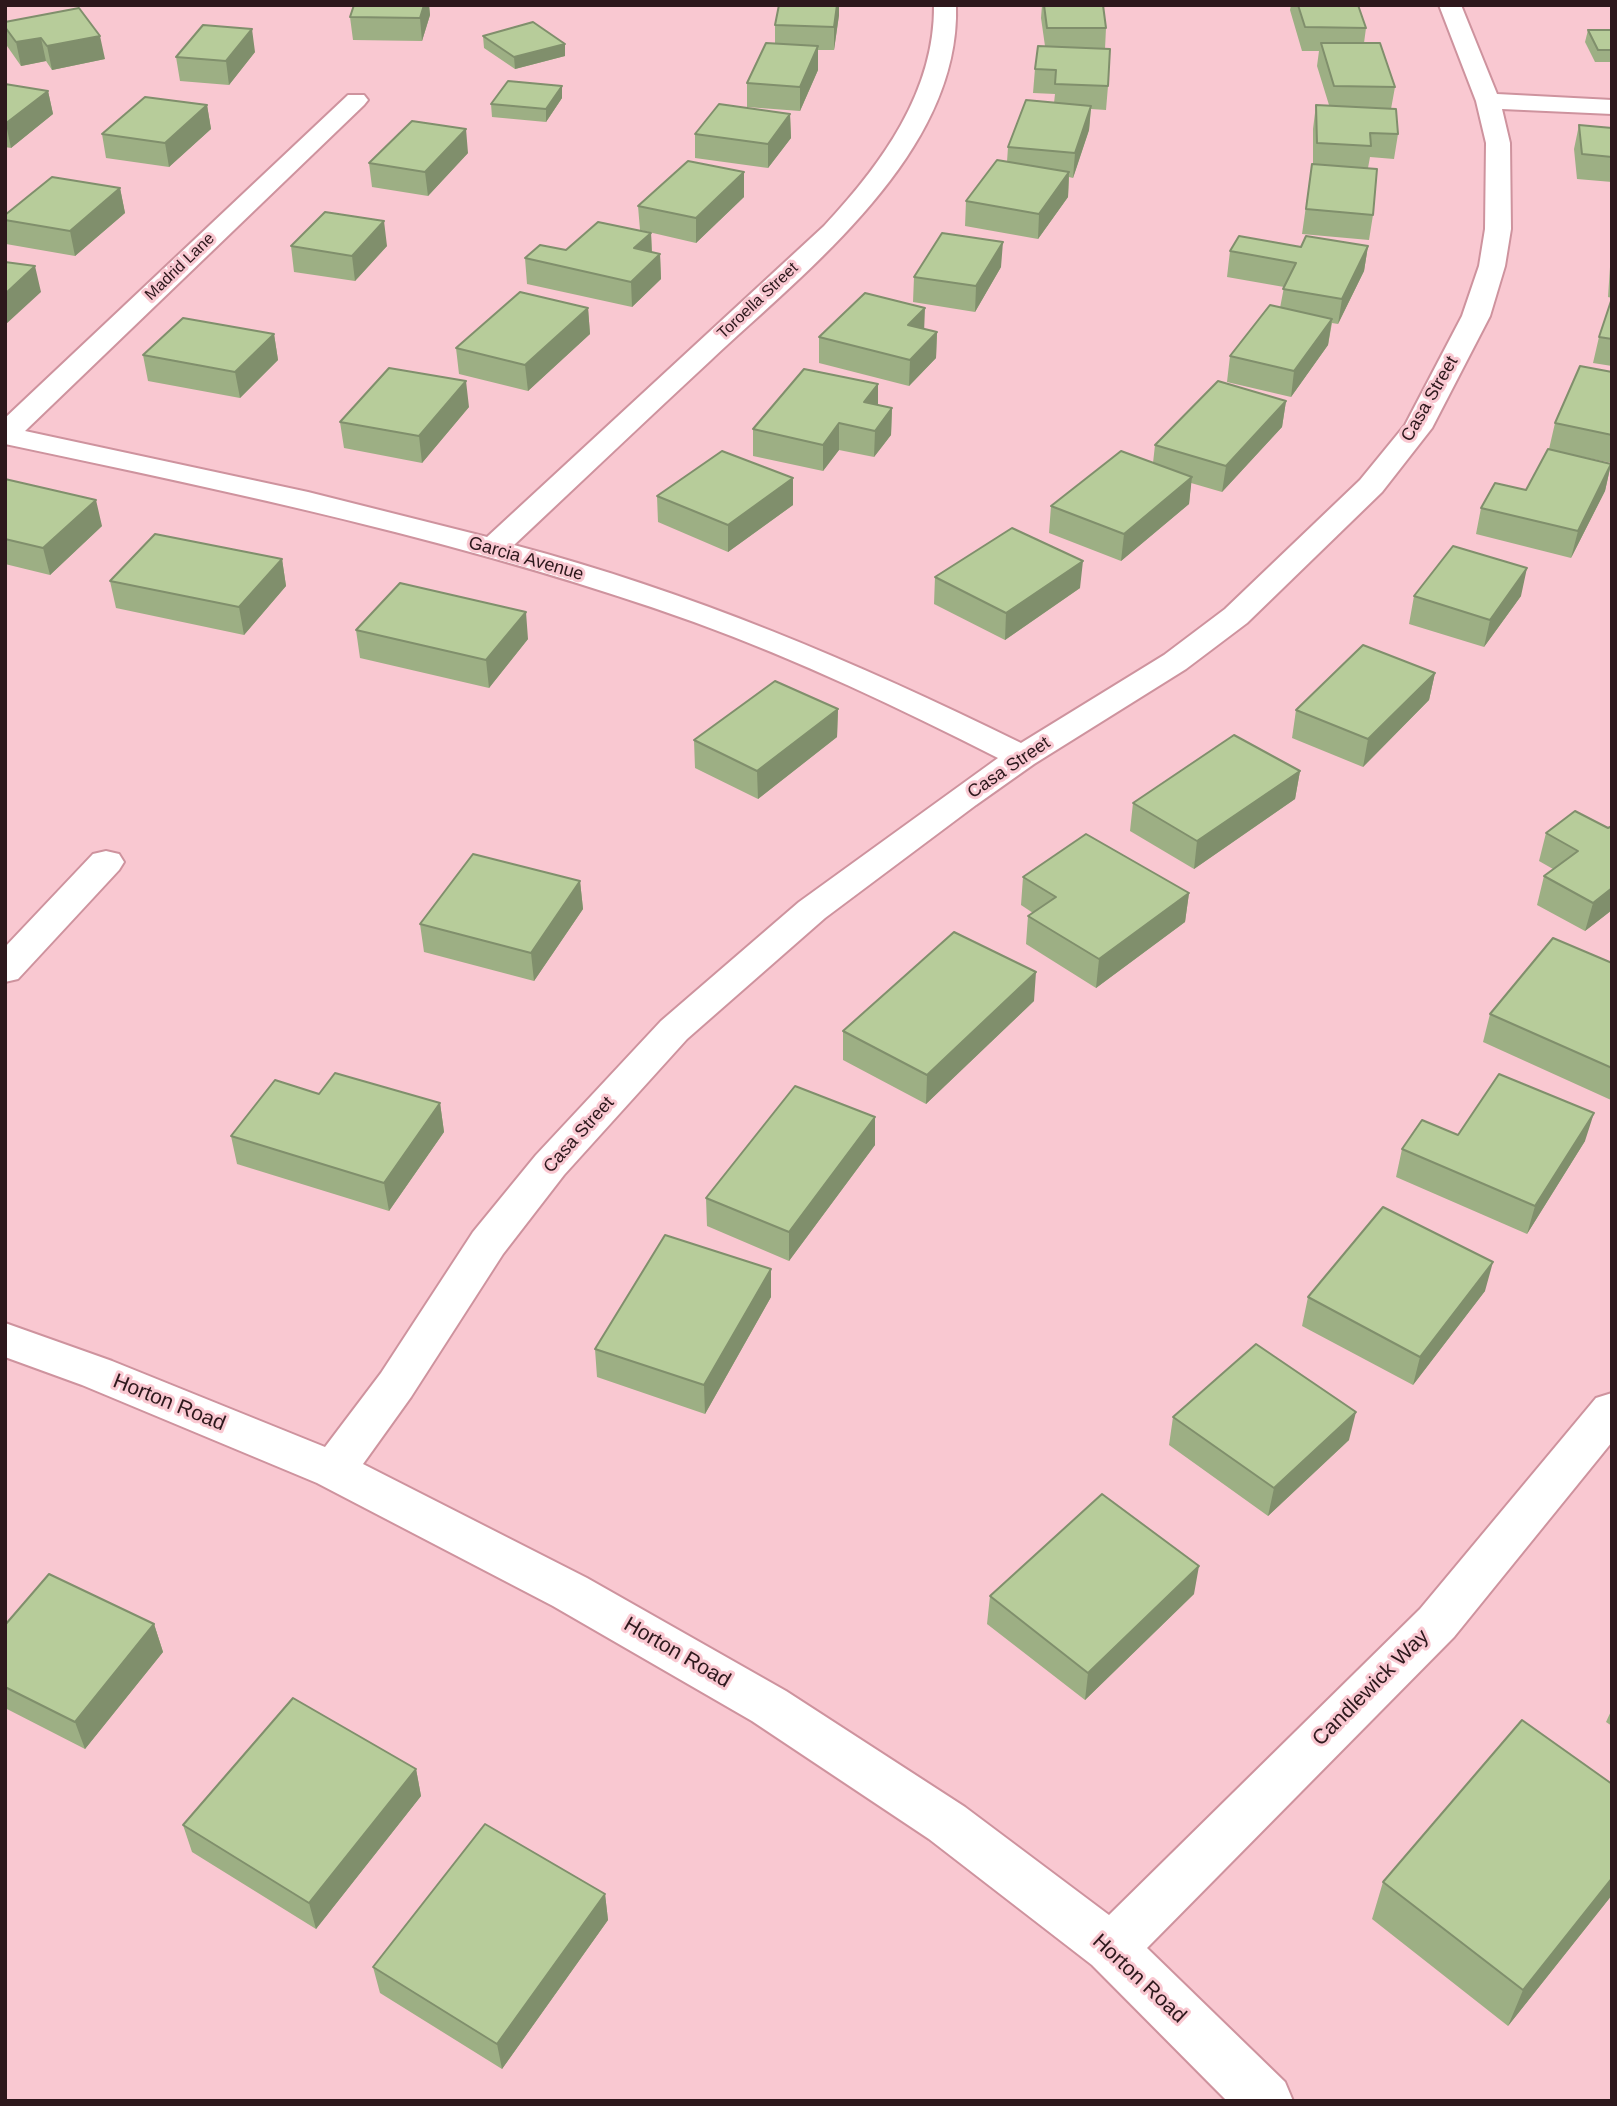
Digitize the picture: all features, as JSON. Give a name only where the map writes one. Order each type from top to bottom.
[{"type":"street","name":"Toroella Street","points":[[493,548],[833,231],[868,194],[898,155],[920,117],[934,79],[944,27],[945,5]]},
{"type":"street","name":"Casa Street","points":[[333,1471],[396,1385],[488,1243],[550,1165],[674,1030],[812,910],[1022,757],[1175,662],[1236,616],[1371,486],[1418,428],[1476,316],[1492,266],[1498,229],[1498,143],[1488,101],[1450,5]]},
{"type":"street","name":"Madrid Lane","points":[[5,434],[356,100]]},
{"type":"street","points":[[1488,101],[1612,107]]},
{"type":"street","name":"Garcia Avenue","points":[[5,434],[234,484],[493,548],[630,590],[801,652],[886,689],[1022,757]]},
{"type":"street","points":[[5,970],[106,862]]},
{"type":"street","name":"Horton Road","points":[[5,1340],[97,1373],[333,1471],[570,1592],[769,1706],[947,1823],[1111,1948],[1266,2101]]},
{"type":"street","name":"Candlewick Way","points":[[1111,1948],[1437,1623],[1612,1410]]},
{"type":"building","points":[[354,5],[424,5],[420,18],[350,17]]},
{"type":"building","points":[[779,5],[837,5],[834,27],[775,25]]},
{"type":"building","points":[[1044,5],[1103,5],[1106,28],[1047,28]]},
{"type":"building","points":[[1298,5],[1358,5],[1366,28],[1305,27]]},
{"type":"building","points":[[79,8],[100,36],[47,46],[41,38],[16,42],[5,27],[5,22]]},
{"type":"building","points":[[533,22],[565,44],[514,57],[483,36]]},
{"type":"building","points":[[203,25],[252,29],[226,61],[176,57]]},
{"type":"building","points":[[1588,30],[1612,30],[1612,50],[1598,50]]},
{"type":"building","points":[[766,43],[818,46],[800,87],[747,83]]},
{"type":"building","points":[[1321,43],[1380,43],[1395,87],[1334,86]]},
{"type":"building","points":[[1038,46],[1110,49],[1108,86],[1055,84],[1056,70],[1035,69]]},
{"type":"building","points":[[508,81],[562,86],[546,109],[491,104]]},
{"type":"building","points":[[5,84],[48,91],[5,124]]},
{"type":"building","points":[[145,97],[207,105],[165,143],[102,134]]},
{"type":"building","points":[[1026,100],[1091,106],[1075,153],[1008,147]]},
{"type":"building","points":[[719,104],[790,114],[768,144],[695,134]]},
{"type":"building","points":[[1316,105],[1396,109],[1398,134],[1370,133],[1371,146],[1317,143]]},
{"type":"building","points":[[412,121],[466,129],[425,172],[369,163]]},
{"type":"building","points":[[1579,125],[1612,128],[1612,157],[1582,154]]},
{"type":"building","points":[[997,160],[1069,172],[1039,214],[966,201]]},
{"type":"building","points":[[688,161],[744,172],[696,218],[638,206]]},
{"type":"building","points":[[1312,164],[1377,169],[1373,215],[1306,209]]},
{"type":"building","points":[[52,177],[120,188],[70,231],[5,220],[5,215]]},
{"type":"building","points":[[325,212],[384,221],[352,256],[291,246]]},
{"type":"building","points":[[598,222],[651,233],[634,248],[660,254],[631,282],[525,258],[540,245],[566,250]]},
{"type":"building","points":[[942,233],[1003,242],[976,286],[914,277]]},
{"type":"building","points":[[1239,236],[1301,247],[1306,236],[1368,246],[1342,299],[1283,289],[1296,263],[1230,251]]},
{"type":"building","points":[[5,262],[35,266],[5,294]]},
{"type":"building","points":[[520,292],[588,308],[525,365],[456,348]]},
{"type":"building","points":[[865,293],[925,308],[908,325],[937,332],[910,360],[819,337]]},
{"type":"building","points":[[1612,302],[1612,339],[1599,337]]},
{"type":"building","points":[[1270,305],[1332,319],[1294,371],[1230,356]]},
{"type":"building","points":[[183,318],[274,334],[235,372],[143,355]]},
{"type":"building","points":[[1580,366],[1612,372],[1612,435],[1555,423]]},
{"type":"building","points":[[389,368],[466,381],[419,436],[340,422]]},
{"type":"building","points":[[804,369],[878,384],[864,402],[892,408],[875,431],[839,423],[823,445],[753,429]]},
{"type":"building","points":[[1218,381],[1286,401],[1226,466],[1155,445]]},
{"type":"building","points":[[1548,449],[1611,464],[1578,531],[1481,508],[1495,483],[1526,490]]},
{"type":"building","points":[[722,451],[793,478],[728,525],[657,496]]},
{"type":"building","points":[[1121,451],[1192,477],[1124,534],[1051,506]]},
{"type":"building","points":[[5,479],[96,500],[43,548],[5,539]]},
{"type":"building","points":[[1012,528],[1083,561],[1006,613],[935,577]]},
{"type":"building","points":[[155,534],[282,559],[239,607],[110,581]]},
{"type":"building","points":[[1453,546],[1527,568],[1490,620],[1414,596]]},
{"type":"building","points":[[400,583],[526,612],[486,660],[356,630]]},
{"type":"building","points":[[1363,645],[1435,673],[1368,739],[1296,710]]},
{"type":"building","points":[[775,681],[838,709],[757,771],[694,740]]},
{"type":"building","points":[[1234,735],[1300,771],[1197,841],[1133,803]]},
{"type":"building","points":[[1575,811],[1608,828],[1612,826],[1612,888],[1593,903],[1544,876],[1578,851],[1546,833]]},
{"type":"building","points":[[1086,834],[1189,893],[1099,959],[1028,916],[1056,897],[1023,877]]},
{"type":"building","points":[[473,854],[580,881],[531,953],[420,924]]},
{"type":"building","points":[[954,932],[1036,972],[927,1075],[843,1031]]},
{"type":"building","points":[[1553,938],[1612,963],[1612,1068],[1490,1014]]},
{"type":"building","points":[[335,1073],[440,1103],[384,1183],[231,1136],[275,1080],[319,1094]]},
{"type":"building","points":[[1499,1074],[1594,1113],[1535,1206],[1402,1149],[1422,1120],[1458,1135]]},
{"type":"building","points":[[795,1086],[875,1117],[789,1232],[706,1198]]},
{"type":"building","points":[[1383,1207],[1493,1262],[1420,1357],[1308,1297]]},
{"type":"building","points":[[665,1235],[771,1269],[704,1385],[595,1349]]},
{"type":"building","points":[[1256,1344],[1356,1412],[1274,1488],[1173,1417]]},
{"type":"building","points":[[1102,1494],[1199,1566],[1088,1673],[990,1596]]},
{"type":"building","points":[[49,1574],[154,1624],[75,1722],[5,1687],[5,1625]]},
{"type":"building","points":[[293,1698],[416,1769],[309,1903],[183,1825]]},
{"type":"building","points":[[1522,1720],[1612,1784],[1612,1878],[1523,1990],[1383,1882]]},
{"type":"building","points":[[485,1824],[605,1894],[497,2044],[373,1967]]}]
